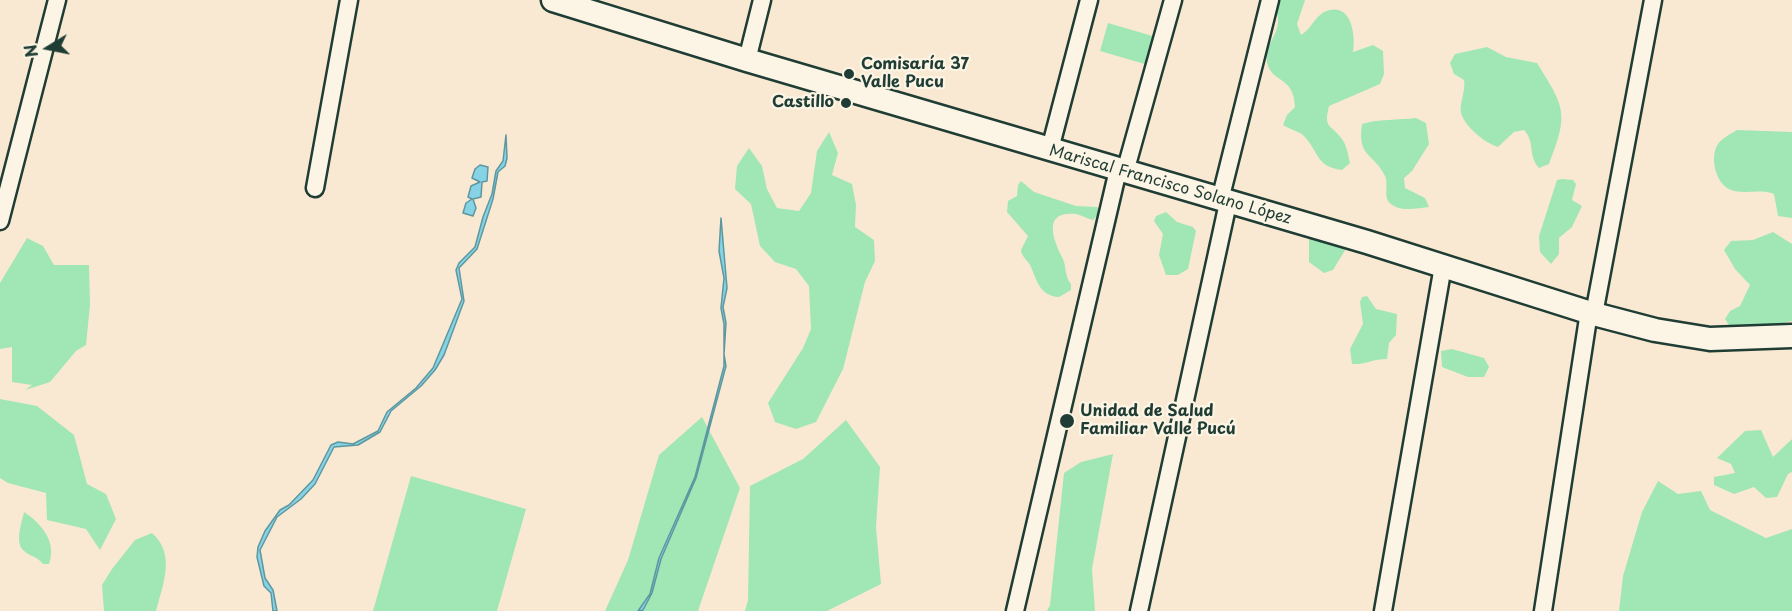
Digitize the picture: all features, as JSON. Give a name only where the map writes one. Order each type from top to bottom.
[{"type":"main road","name":"Mariscal Francisco Solano López","points":[[553,0],[585,5],[747,60],[1654,330],[1710,339],[1792,336]]},
{"type":"street","points":[[0,221],[57,0]]},
{"type":"street","points":[[315,188],[349,0]]},
{"type":"street","points":[[747,60],[762,0]]},
{"type":"street","points":[[1050,149],[1089,0]]},
{"type":"street","points":[[1015,611],[1122,171],[1173,0]]},
{"type":"street","points":[[1138,611],[1224,201],[1269,0]]},
{"type":"street","points":[[1543,611],[1592,313],[1653,0]]},
{"type":"street","points":[[1383,611],[1443,266]]},
{"type":"green space","points":[[1274,0],[1305,0],[1297,24],[1301,35],[1324,12],[1340,11],[1350,21],[1354,36],[1353,52],[1373,45],[1383,51],[1384,74],[1380,84],[1329,106],[1327,119],[1329,126],[1344,142],[1350,163],[1342,170],[1327,166],[1304,136],[1283,125],[1287,115],[1295,107],[1291,90],[1270,70],[1266,58],[1278,25]]},
{"type":"green space","points":[[1108,23],[1156,37],[1148,65],[1100,51]]},
{"type":"green space","points":[[1487,47],[1506,57],[1537,63],[1554,91],[1561,111],[1561,121],[1560,133],[1549,164],[1539,168],[1535,163],[1530,139],[1524,130],[1514,132],[1498,147],[1476,134],[1463,118],[1461,109],[1464,80],[1454,74],[1450,63],[1455,54]]},
{"type":"green space","points":[[1416,118],[1426,123],[1429,144],[1412,171],[1404,178],[1405,188],[1425,198],[1429,207],[1403,209],[1388,201],[1384,174],[1364,149],[1361,135],[1362,124],[1381,120]]},
{"type":"green space","points":[[1737,130],[1792,132],[1792,218],[1778,216],[1774,194],[1731,190],[1721,183],[1714,163],[1715,150],[1722,140]]},
{"type":"green space","points":[[829,132],[838,153],[832,175],[852,184],[856,205],[855,227],[874,240],[875,261],[865,282],[843,369],[816,422],[796,429],[775,422],[768,403],[803,348],[811,329],[809,286],[796,269],[775,262],[760,246],[751,204],[735,189],[737,166],[749,148],[762,166],[767,189],[777,208],[799,211],[811,193],[817,151]]},
{"type":"green space","points":[[1557,180],[1573,180],[1576,184],[1572,200],[1582,206],[1572,227],[1559,238],[1559,254],[1551,264],[1540,252],[1539,236]]},
{"type":"green space","points":[[1021,181],[1034,192],[1076,206],[1097,207],[1101,212],[1093,220],[1076,214],[1065,214],[1058,216],[1054,221],[1056,242],[1071,284],[1071,290],[1059,297],[1047,294],[1040,287],[1021,250],[1028,236],[1007,212],[1008,201],[1017,196],[1018,185]]},
{"type":"green space","points":[[1166,212],[1177,222],[1193,227],[1196,231],[1188,269],[1178,275],[1166,275],[1159,255],[1163,234],[1154,221],[1156,216]]},
{"type":"green space","points":[[1773,232],[1792,244],[1792,321],[1752,330],[1731,328],[1725,319],[1730,311],[1740,306],[1750,285],[1735,269],[1724,250],[1731,241],[1753,240]]},
{"type":"green space","points":[[1309,234],[1347,247],[1333,270],[1324,273],[1309,262]]},
{"type":"green space","points":[[27,238],[43,246],[54,265],[89,265],[90,305],[86,345],[76,351],[50,382],[25,390],[32,385],[12,382],[12,347],[0,349],[0,283]]},
{"type":"green space","points":[[1367,296],[1376,309],[1397,314],[1396,335],[1389,343],[1387,359],[1352,364],[1350,349],[1363,324],[1360,302],[1362,297]]},
{"type":"green space","points":[[1452,349],[1484,358],[1489,367],[1484,377],[1468,377],[1442,367],[1441,351]]},
{"type":"green space","points":[[0,399],[37,406],[74,435],[87,484],[106,494],[116,519],[100,550],[86,529],[47,520],[46,493],[8,483],[0,478]]},
{"type":"green space","points":[[702,417],[740,488],[698,611],[605,611],[628,560],[659,455]]},
{"type":"green space","points":[[846,420],[880,467],[876,527],[881,584],[827,611],[745,611],[748,600],[750,486],[803,459]]},
{"type":"green space","points":[[1761,430],[1773,457],[1792,439],[1792,472],[1788,474],[1777,497],[1766,498],[1754,487],[1734,494],[1714,485],[1714,477],[1735,473],[1731,464],[1717,458],[1745,431]]},
{"type":"green space","points":[[1113,454],[1092,569],[1095,611],[1047,611],[1050,605],[1064,473],[1081,462]]},
{"type":"green space","points":[[411,476],[526,509],[497,611],[373,611]]},
{"type":"green space","points":[[1658,481],[1678,494],[1701,491],[1710,510],[1766,538],[1792,529],[1792,611],[1619,611],[1623,576],[1642,512]]},
{"type":"green space","points":[[24,512],[37,522],[46,534],[51,548],[49,564],[43,564],[21,547],[20,532]]},
{"type":"green space","points":[[152,533],[164,550],[166,560],[166,570],[156,611],[104,611],[102,585],[135,540]]},
{"type":"water","points":[[506,135],[505,166],[498,172],[493,199],[477,249],[459,268],[464,301],[444,355],[421,386],[391,411],[380,432],[358,445],[334,447],[315,484],[301,499],[277,517],[260,550],[265,578],[273,590],[277,611],[273,611],[271,593],[264,586],[257,557],[258,547],[265,531],[280,510],[289,505],[313,480],[331,445],[338,442],[353,444],[378,431],[387,412],[416,388],[433,368],[462,299],[456,270],[459,263],[475,247],[492,194],[496,171],[503,161]]},
{"type":"water","points":[[480,165],[488,167],[487,181],[482,182],[481,197],[473,199],[476,208],[473,216],[463,213],[466,203],[472,199],[468,197],[471,186],[480,182],[472,178],[475,169]]},
{"type":"water","points":[[721,218],[727,288],[723,307],[726,323],[724,354],[724,324],[721,308],[724,278],[719,251]]},
{"type":"water","points":[[724,354],[726,366],[696,478],[661,559],[652,593],[643,610],[638,611],[650,594],[659,558],[695,477],[724,366]]},
{"type":"place","name":"Comisaría 37 Valle Pucu","points":[[849,74]]},
{"type":"place","name":"Castillo","points":[[846,103]]},
{"type":"place","name":"Unidad de Salud Familiar Valle Pucú","points":[[1067,421]]}]
